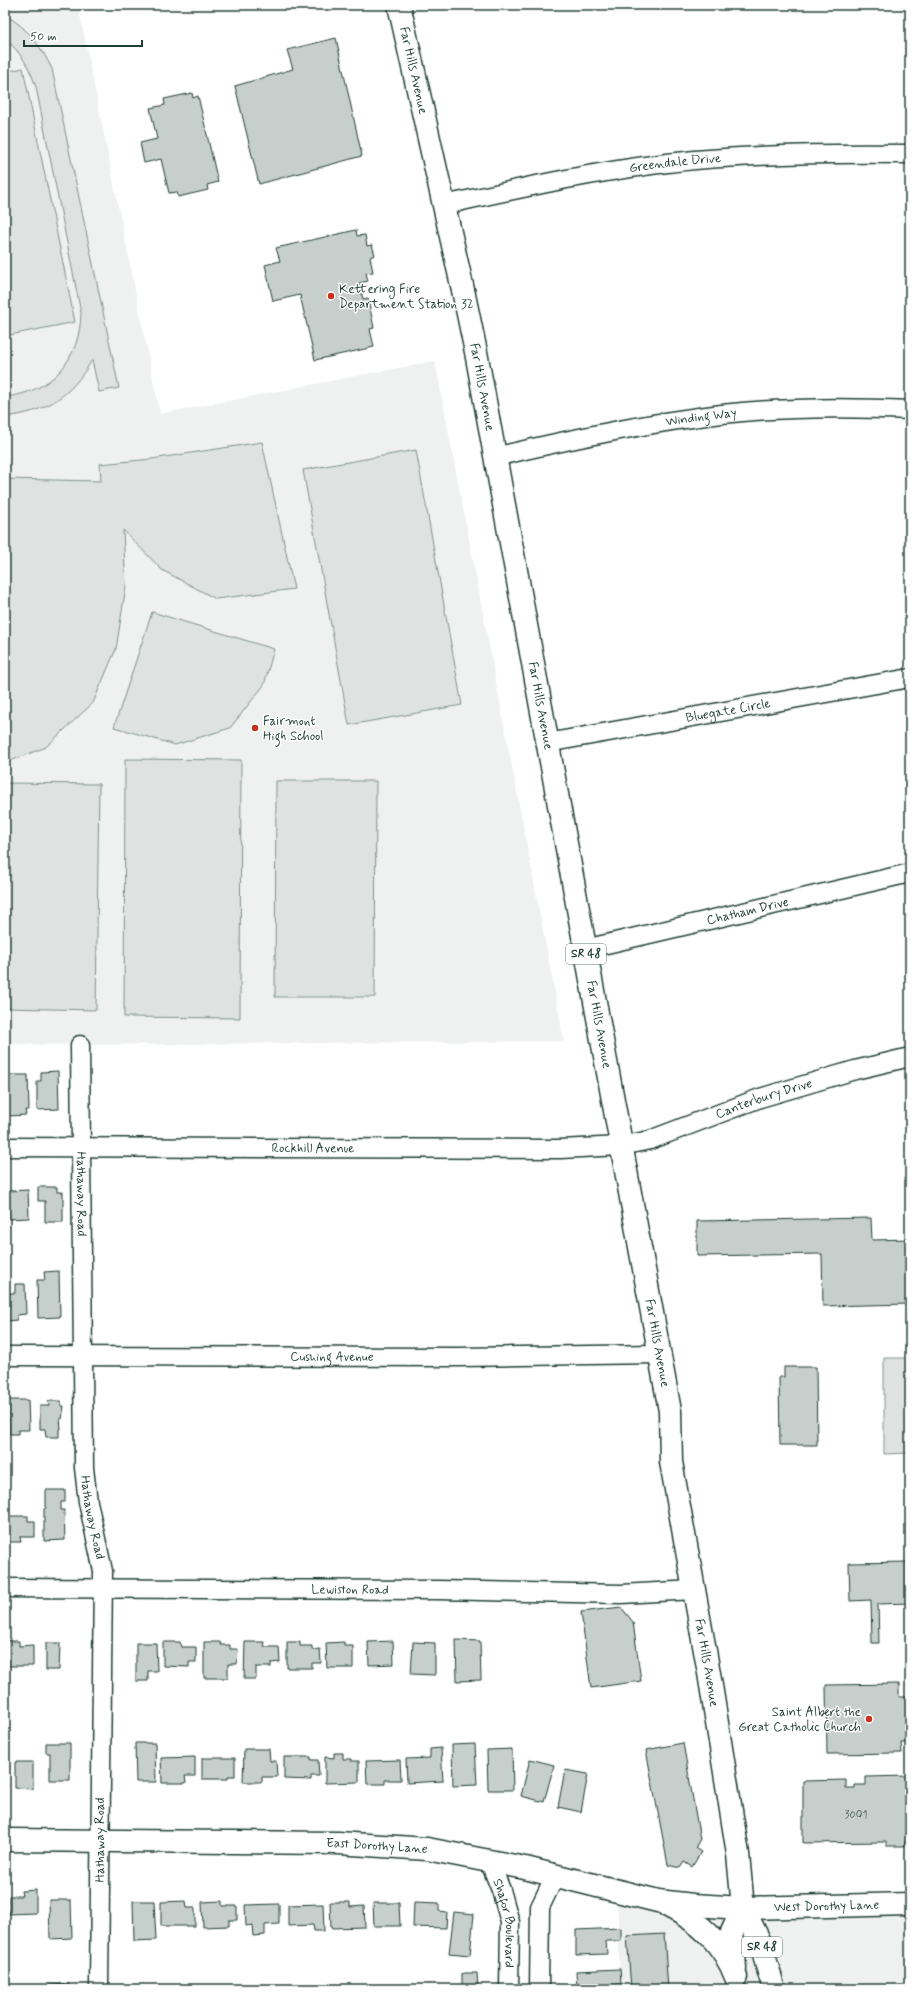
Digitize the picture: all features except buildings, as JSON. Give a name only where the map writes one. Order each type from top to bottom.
[{"type":"main road","name":"Far Hills Avenue","points":[[399,5],[464,290],[670,1410],[671,1462],[738,1854],[743,1908],[760,1942],[774,1989]]},
{"type":"main road","name":"East Dorothy Lane","points":[[5,1840],[338,1843],[427,1849],[489,1860],[658,1901],[743,1908]]},
{"type":"main road","points":[[658,1901],[690,1917],[702,1926],[731,1964],[737,1983]]},
{"type":"main road","name":"West Dorothy Lane","points":[[743,1908],[910,1904]]},
{"type":"main road","name":"Far Hills Avenue","points":[[737,1983],[732,1932],[743,1908]]},
{"type":"street","name":"Greendale Drive","points":[[444,205],[597,174],[694,160],[827,153],[910,154]]},
{"type":"street","name":"Winding Way","points":[[495,457],[578,437],[636,426],[723,414],[803,409],[910,410]]},
{"type":"street","name":"Bluegate Circle","points":[[547,743],[910,678]]},
{"type":"street","name":"Chatham Drive","points":[[585,949],[910,873]]},
{"type":"street","name":"Hathaway Road","points":[[80,1045],[84,1468],[88,1502],[102,1562],[103,1589],[100,1989]]},
{"type":"street","name":"Canterbury Drive","points":[[621,1146],[650,1140],[760,1098],[795,1087],[855,1070],[910,1057]]},
{"type":"street","name":"Rockhill Avenue","points":[[5,1147],[560,1149],[621,1146]]},
{"type":"street","name":"Cushing Avenue","points":[[5,1356],[458,1357],[659,1354]]},
{"type":"street","name":"Lewiston Road","points":[[5,1588],[438,1590],[621,1594],[652,1594],[694,1590]]},
{"type":"street","name":"Shafor Boulevard","points":[[489,1860],[501,1890],[510,1922],[509,1989]]},
{"type":"street","points":[[540,1989],[540,1907],[555,1876]]},
{"type":"shaded area","name":"Fairmont High School","points":[[5,5],[78,5],[160,414],[435,361],[564,1041],[80,1045],[5,1044]]},
{"type":"shaded area","points":[[5,15],[13,20],[33,38],[52,69],[119,388],[99,392],[92,360],[84,373],[66,393],[56,400],[33,411],[5,417],[5,397],[22,394],[49,381],[60,371],[69,359],[79,330],[81,313],[36,87],[31,73],[24,61],[16,49],[5,39]]},
{"type":"shaded area","points":[[23,68],[75,322],[5,336],[5,72]]},
{"type":"shaded area","points":[[262,442],[294,589],[216,599],[162,570],[123,530],[126,586],[116,649],[93,703],[46,747],[5,763],[5,479],[101,481],[100,464],[152,459]]},
{"type":"shaded area","points":[[416,450],[462,705],[349,725],[303,470]]},
{"type":"shaded area","points":[[152,612],[274,649],[264,685],[230,728],[175,745],[114,727]]},
{"type":"shaded area","points":[[125,759],[241,760],[240,1018],[124,1017]]},
{"type":"shaded area","points":[[276,781],[376,781],[375,997],[275,997]]},
{"type":"shaded area","points":[[5,783],[99,784],[96,1010],[5,1008]]},
{"type":"shaded area","points":[[884,1358],[910,1358],[910,1453],[884,1454]]},
{"type":"shaded area","points":[[617,1891],[658,1901],[910,1904],[910,1989],[620,1989]]},
{"type":"place","name":"Kettering Fire Department Station 32","points":[[331,296]]},
{"type":"place","name":"Fairmont High School","points":[[255,728]]},
{"type":"place","name":"Saint Albert the Great Catholic Church","points":[[869,1719]]}]
